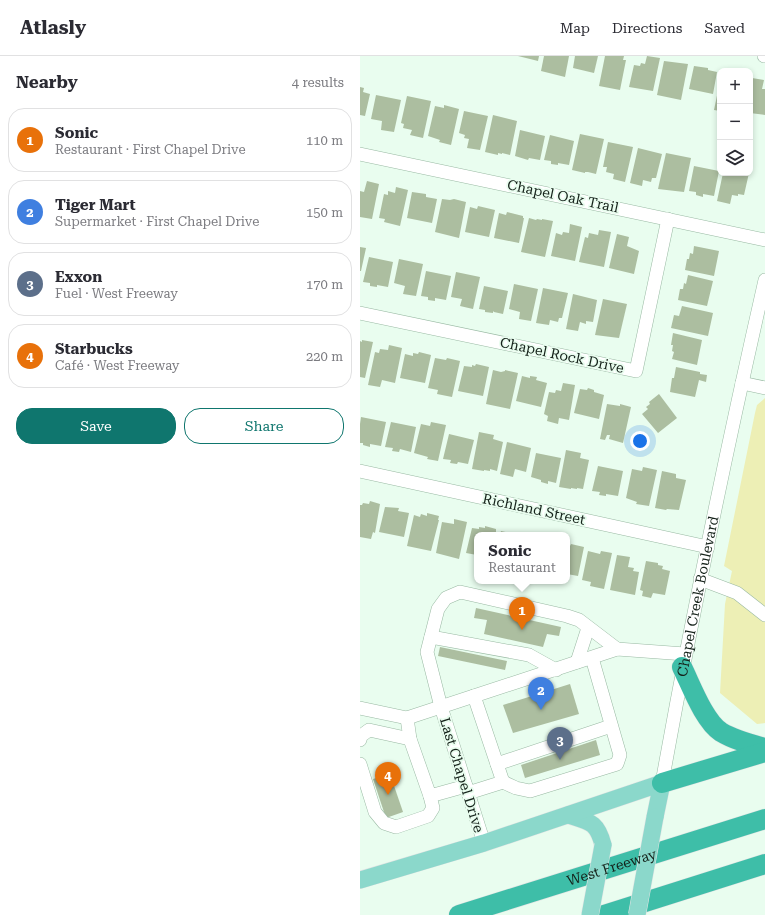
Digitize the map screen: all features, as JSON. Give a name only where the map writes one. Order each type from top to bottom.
[{"type":"highway","points":[[684,660],[706,715],[720,731],[741,741],[765,748]]},
{"type":"highway","points":[[662,783],[765,752]]},
{"type":"highway","name":"West Freeway","points":[[459,915],[765,819]]},
{"type":"highway","points":[[604,915],[765,864]]},
{"type":"main road","points":[[360,880],[484,843],[662,783]]},
{"type":"main road","name":"Chapel Creek Boulevard","points":[[637,915],[662,783]]},
{"type":"main road","points":[[568,815],[595,826],[600,833],[603,845],[590,915]]},
{"type":"street","name":"Chapel Oak Trail","points":[[360,154],[765,240]]},
{"type":"street","name":"Chapel Rock Drive","points":[[360,313],[636,371],[668,219]]},
{"type":"street","name":"Chapel Creek Boulevard","points":[[662,783],[700,579],[765,280]]},
{"type":"street","points":[[742,383],[765,388]]},
{"type":"street","name":"Richland Street","points":[[360,471],[708,547]]},
{"type":"street","points":[[700,579],[737,593],[765,615]]},
{"type":"street","name":"Last Chapel Drive","points":[[484,843],[441,707],[427,652],[438,609],[446,598],[460,592],[579,620],[617,649]]},
{"type":"street","points":[[577,662],[588,628]]},
{"type":"street","points":[[431,637],[529,656],[556,670]]},
{"type":"street","points":[[360,708],[407,718],[617,649],[684,660]]},
{"type":"street","points":[[430,796],[503,782],[516,788],[530,791],[617,764],[620,755],[592,658]]},
{"type":"street","points":[[474,696],[503,782]]},
{"type":"street","points":[[360,764],[375,812],[384,823],[396,827],[428,816],[433,808],[410,739],[407,718]]},
{"type":"street","points":[[497,764],[611,726]]},
{"type":"street","points":[[360,740],[361,736],[369,730],[410,739]]},
{"type":"green space","points":[[765,398],[765,723],[757,724],[720,693],[725,604],[732,571],[724,566],[755,413],[757,405]]},
{"type":"building","points":[[518,56],[539,56],[538,61]]},
{"type":"building","points":[[544,56],[569,56],[565,77],[541,71]]},
{"type":"building","points":[[575,56],[598,56],[594,73],[573,68]]},
{"type":"building","points":[[605,56],[624,56],[623,60],[626,60],[620,90],[599,86]]},
{"type":"building","points":[[647,56],[660,58],[653,91],[629,87],[634,65],[640,66],[641,63],[645,64]]},
{"type":"building","points":[[664,61],[688,64],[681,100],[657,95]]},
{"type":"building","points":[[694,66],[708,68],[708,70],[717,72],[713,94],[689,89]]},
{"type":"building","points":[[753,78],[764,80],[762,89],[765,89],[765,115],[753,113]]},
{"type":"building","points":[[360,87],[364,88],[363,92],[370,94],[365,116],[360,115]]},
{"type":"building","points":[[376,95],[401,100],[394,132],[381,130],[382,121],[371,119]]},
{"type":"building","points":[[407,96],[431,101],[423,138],[410,135],[412,130],[403,128],[404,124],[401,123]]},
{"type":"building","points":[[717,96],[717,110],[714,110]]},
{"type":"building","points":[[444,105],[459,109],[451,145],[439,142],[440,140],[428,136],[435,106],[444,108]]},
{"type":"building","points":[[464,111],[488,116],[480,150],[467,148],[469,139],[464,138],[465,135],[459,133]]},
{"type":"building","points":[[493,115],[517,121],[510,155],[498,153],[498,155],[485,152]]},
{"type":"building","points":[[520,130],[545,136],[540,160],[529,158],[528,160],[515,156]]},
{"type":"building","points":[[580,134],[604,139],[596,174],[572,170]]},
{"type":"building","points":[[550,135],[574,141],[569,165],[558,163],[558,165],[551,164],[551,161],[544,160]]},
{"type":"building","points":[[608,142],[633,147],[625,182],[613,179],[614,174],[606,172],[607,167],[603,167]]},
{"type":"building","points":[[638,148],[662,154],[656,178],[652,178],[651,182],[643,180],[642,186],[630,183]]},
{"type":"building","points":[[666,153],[691,158],[684,192],[658,189]]},
{"type":"building","points":[[694,166],[717,171],[718,176],[714,196],[703,194],[703,197],[696,195],[696,192],[689,191]]},
{"type":"building","points":[[722,176],[748,176],[744,195],[732,195],[730,204],[717,201]]},
{"type":"building","points":[[367,181],[379,184],[372,219],[360,217],[360,191],[364,192]]},
{"type":"building","points":[[396,187],[408,190],[400,226],[384,222],[385,219],[379,218],[384,194],[388,195],[388,191],[395,193]]},
{"type":"building","points":[[412,192],[426,194],[426,197],[437,199],[432,223],[407,218]]},
{"type":"building","points":[[442,199],[454,199],[466,202],[459,238],[435,232]]},
{"type":"building","points":[[478,206],[495,210],[489,237],[465,232],[470,207],[477,209]]},
{"type":"building","points":[[507,212],[523,216],[524,218],[519,243],[494,238],[499,213],[506,215]]},
{"type":"building","points":[[529,218],[553,221],[545,257],[521,252]]},
{"type":"building","points":[[570,224],[582,227],[575,261],[551,256],[556,233],[562,235],[563,232],[569,233]]},
{"type":"building","points":[[599,230],[611,232],[604,267],[579,262],[585,237],[588,238],[589,233],[598,235]]},
{"type":"building","points":[[617,234],[629,237],[627,246],[639,251],[634,274],[609,268]]},
{"type":"building","points":[[694,246],[719,251],[714,276],[685,270],[687,259],[689,259],[690,253],[693,254]]},
{"type":"building","points":[[360,247],[366,248],[361,271],[360,271]]},
{"type":"building","points":[[369,257],[393,262],[388,287],[377,285],[377,287],[370,286],[370,283],[363,282]]},
{"type":"building","points":[[399,259],[423,264],[416,296],[403,294],[405,286],[394,283]]},
{"type":"building","points":[[426,271],[451,276],[446,300],[435,298],[435,301],[428,300],[428,297],[421,296]]},
{"type":"building","points":[[456,272],[480,277],[473,309],[460,306],[462,299],[451,297]]},
{"type":"building","points":[[688,275],[713,281],[707,306],[678,300],[680,289],[683,289],[684,283],[686,284]]},
{"type":"building","points":[[514,284],[538,289],[531,321],[519,319],[520,312],[509,309]]},
{"type":"building","points":[[484,286],[508,291],[503,314],[493,311],[493,313],[485,312],[485,310],[479,309]]},
{"type":"building","points":[[543,288],[568,293],[562,318],[559,318],[558,322],[550,320],[549,325],[536,323]]},
{"type":"building","points":[[573,294],[597,300],[593,322],[586,321],[586,324],[580,322],[578,331],[566,329]]},
{"type":"building","points":[[603,299],[627,304],[619,338],[595,335]]},
{"type":"building","points":[[682,306],[713,313],[708,336],[671,328],[674,315],[679,316]]},
{"type":"building","points":[[673,333],[702,340],[697,365],[672,359],[674,352],[672,351],[673,345],[671,345]]},
{"type":"building","points":[[362,340],[373,342],[365,378],[360,377],[360,341],[362,342]]},
{"type":"building","points":[[389,345],[402,348],[395,383],[382,380],[380,387],[368,385],[375,352],[379,353],[380,349],[388,350]]},
{"type":"building","points":[[419,352],[431,355],[425,383],[400,378],[405,354],[413,356],[413,353],[418,354]]},
{"type":"building","points":[[435,358],[446,360],[447,358],[460,361],[452,397],[437,394],[438,390],[428,388]]},
{"type":"building","points":[[476,364],[489,367],[483,396],[458,391],[464,366],[472,367],[472,365],[475,366]]},
{"type":"building","points":[[676,367],[707,375],[706,382],[699,380],[695,397],[670,392],[672,378],[674,378]]},
{"type":"building","points":[[493,370],[501,372],[505,370],[518,373],[510,409],[486,404]]},
{"type":"building","points":[[522,376],[530,378],[530,376],[537,377],[536,380],[547,383],[541,407],[516,401]]},
{"type":"building","points":[[563,383],[575,385],[569,420],[559,418],[558,424],[547,421],[548,416],[544,414],[549,392],[555,393],[556,390],[561,391]]},
{"type":"building","points":[[588,388],[594,390],[594,392],[604,395],[599,419],[574,413],[580,389],[587,390]]},
{"type":"building","points":[[659,394],[677,418],[658,433],[642,414],[648,409],[646,407],[650,404],[649,402]]},
{"type":"building","points":[[607,404],[620,406],[620,404],[631,407],[623,443],[609,439],[610,435],[607,435],[605,440],[600,439]]},
{"type":"building","points":[[361,417],[386,422],[381,446],[370,444],[370,447],[360,443]]},
{"type":"building","points":[[391,422],[416,427],[411,452],[400,449],[399,452],[392,451],[393,448],[385,447]]},
{"type":"building","points":[[431,422],[446,425],[438,461],[427,459],[428,457],[414,453],[421,424],[430,426]]},
{"type":"building","points":[[479,432],[494,435],[493,439],[503,442],[497,471],[490,469],[490,471],[484,471],[472,469]]},
{"type":"building","points":[[449,434],[474,440],[468,464],[458,462],[457,464],[450,463],[451,460],[443,459]]},
{"type":"building","points":[[507,442],[531,448],[526,472],[515,469],[513,477],[500,474]]},
{"type":"building","points":[[566,450],[581,453],[580,458],[589,460],[583,489],[559,487]]},
{"type":"building","points":[[536,453],[561,458],[556,483],[548,481],[548,484],[531,477]]},
{"type":"building","points":[[598,466],[623,471],[618,496],[606,494],[606,496],[599,495],[600,492],[592,491]]},
{"type":"building","points":[[643,467],[657,470],[649,506],[636,504],[637,502],[626,498],[632,469],[642,471]]},
{"type":"building","points":[[662,471],[676,474],[676,478],[686,480],[679,510],[655,508]]},
{"type":"building","points":[[370,501],[380,504],[375,533],[373,532],[371,539],[360,537],[360,505],[363,503],[369,504]]},
{"type":"building","points":[[385,507],[399,508],[398,511],[409,513],[404,537],[379,532]]},
{"type":"building","points":[[427,513],[439,516],[431,551],[407,546],[414,515],[420,517],[421,514],[427,516]]},
{"type":"building","points":[[454,519],[467,522],[459,559],[436,553],[442,522],[454,524]]},
{"type":"building","points":[[485,526],[496,529],[496,532],[474,532],[474,554],[466,553],[472,528],[485,528]]},
{"type":"building","points":[[571,544],[584,547],[578,576],[570,575]]},
{"type":"building","points":[[588,551],[600,554],[601,551],[612,553],[604,589],[590,586],[591,582],[582,580]]},
{"type":"building","points":[[617,555],[630,557],[628,567],[634,568],[633,571],[639,572],[635,595],[610,590]]},
{"type":"building","points":[[646,561],[658,563],[658,565],[663,566],[662,569],[670,571],[665,595],[653,593],[651,598],[642,596],[643,591],[640,590]]},
{"type":"building","points":[[476,608],[561,627],[559,636],[547,634],[543,647],[484,634],[487,620],[474,618]]},
{"type":"building","points":[[440,647],[507,661],[505,670],[438,656]]},
{"type":"building","points":[[570,684],[579,714],[513,733],[503,705]]},
{"type":"building","points":[[596,740],[600,755],[525,778],[521,765]]},
{"type":"building","points":[[390,774],[403,812],[386,818],[373,779]]},
{"type":"place","name":"Sonic","points":[[522,630]]},
{"type":"place","name":"Tiger Mart","points":[[541,710]]},
{"type":"place","name":"Exxon","points":[[560,760]]},
{"type":"place","name":"Starbucks","points":[[388,795]]}]
